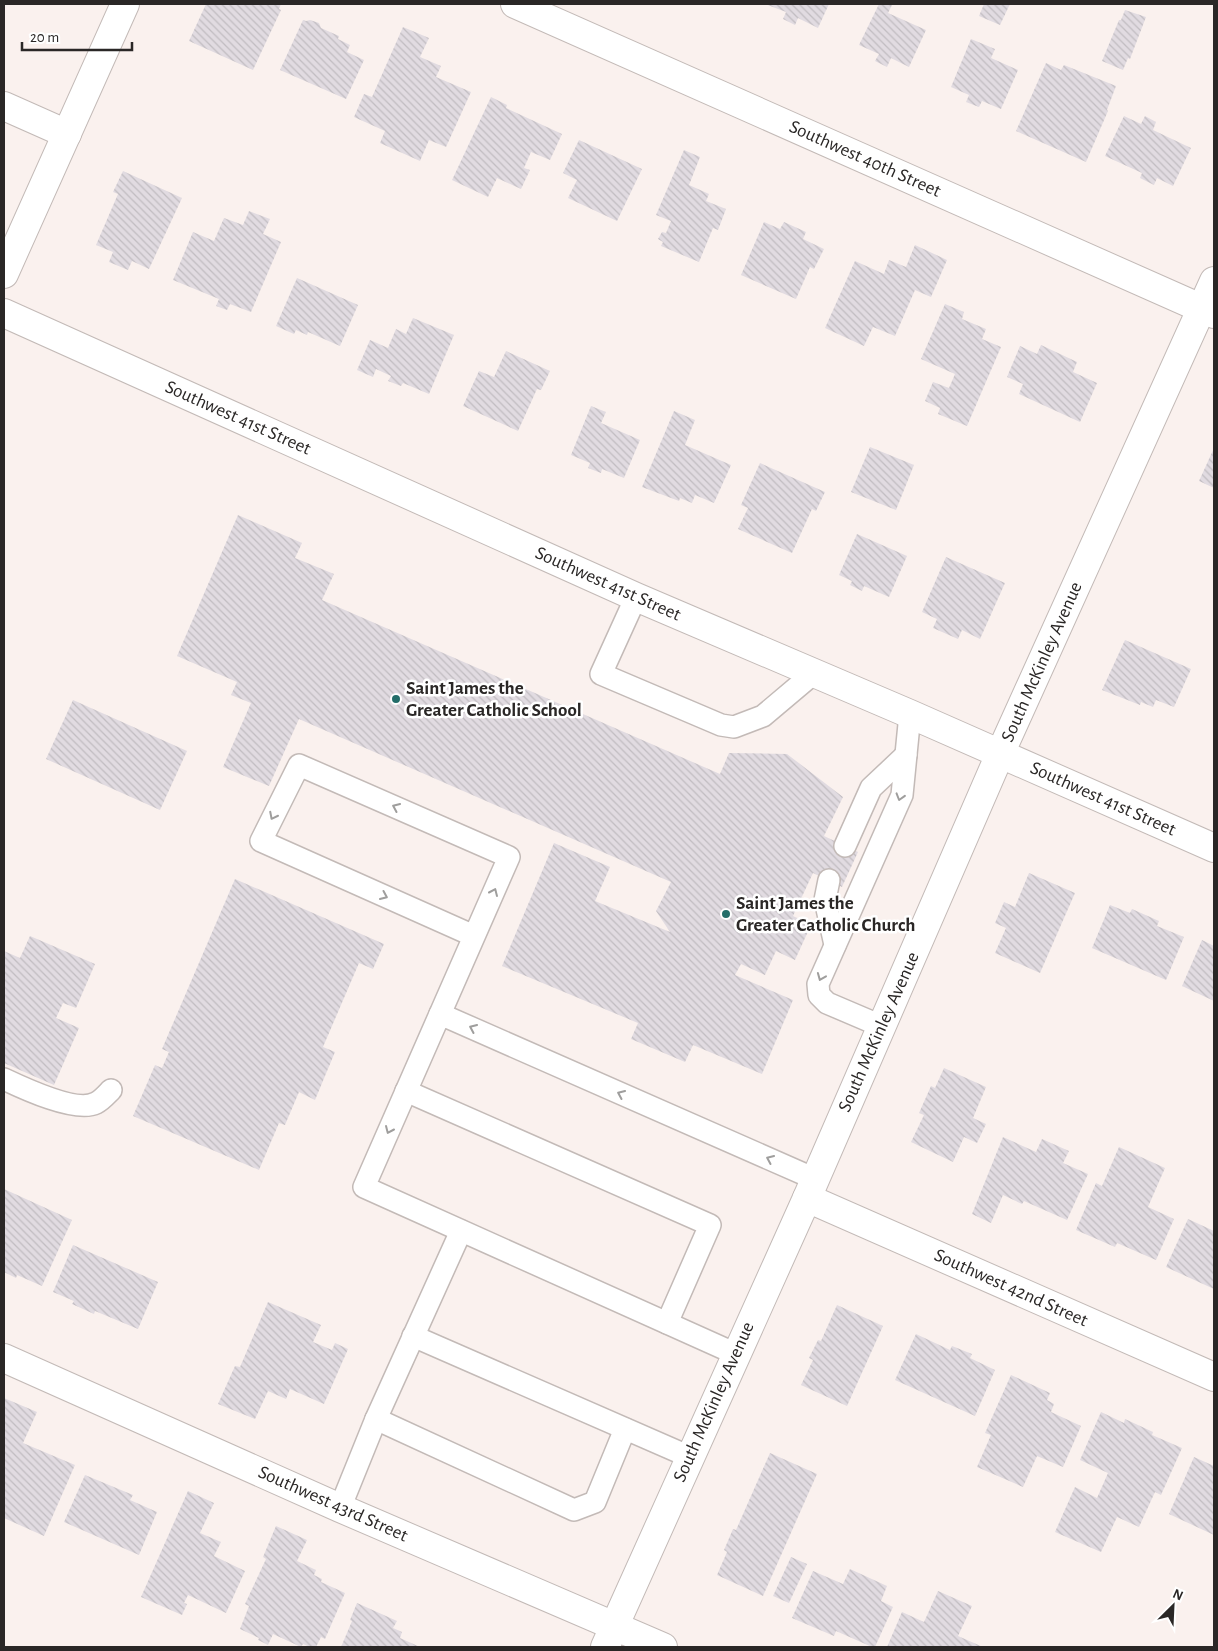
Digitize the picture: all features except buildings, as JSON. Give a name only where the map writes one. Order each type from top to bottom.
[{"type":"street","points":[[4,274],[125,4]]},
{"type":"street","name":"Southwest 40th Street","points":[[515,4],[1208,312]]},
{"type":"street","points":[[4,106],[67,134]]},
{"type":"street","name":"South McKinley Avenue","points":[[610,1636],[811,1188],[1000,754],[1208,312],[1214,281]]},
{"type":"street","name":"Southwest 41st Street","points":[[4,313],[636,597],[910,714],[1214,848]]},
{"type":"street","name":"Southwest 42nd Street","points":[[811,1188],[1214,1378]]},
{"type":"street","name":"Southwest 43rd Street","points":[[4,1358],[340,1508],[610,1636],[663,1647]]},
{"type":"lane","points":[[636,597],[601,674],[711,721],[734,727],[763,716],[814,673]]},
{"type":"lane","points":[[881,1026],[827,1004],[819,995],[818,984],[902,795],[910,714]]},
{"type":"lane","points":[[845,846],[871,788],[906,755]]},
{"type":"lane","points":[[474,936],[261,841],[299,765],[509,856],[440,1014],[364,1187],[736,1354]]},
{"type":"lane","points":[[828,880],[825,900],[835,945]]},
{"type":"lane","points":[[440,1014],[811,1188]]},
{"type":"lane","points":[[4,1079],[40,1095],[80,1106],[96,1103],[111,1090]]},
{"type":"lane","points":[[406,1091],[710,1225],[667,1323]]},
{"type":"lane","points":[[340,1508],[376,1419],[461,1231]]},
{"type":"lane","points":[[413,1336],[690,1457]]},
{"type":"lane","points":[[376,1419],[574,1510],[595,1502],[625,1429]]},
{"type":"place","name":"Saint James the Greater Catholic School","points":[[396,699]]},
{"type":"place","name":"Saint James the Greater Catholic Church","points":[[726,914]]}]
